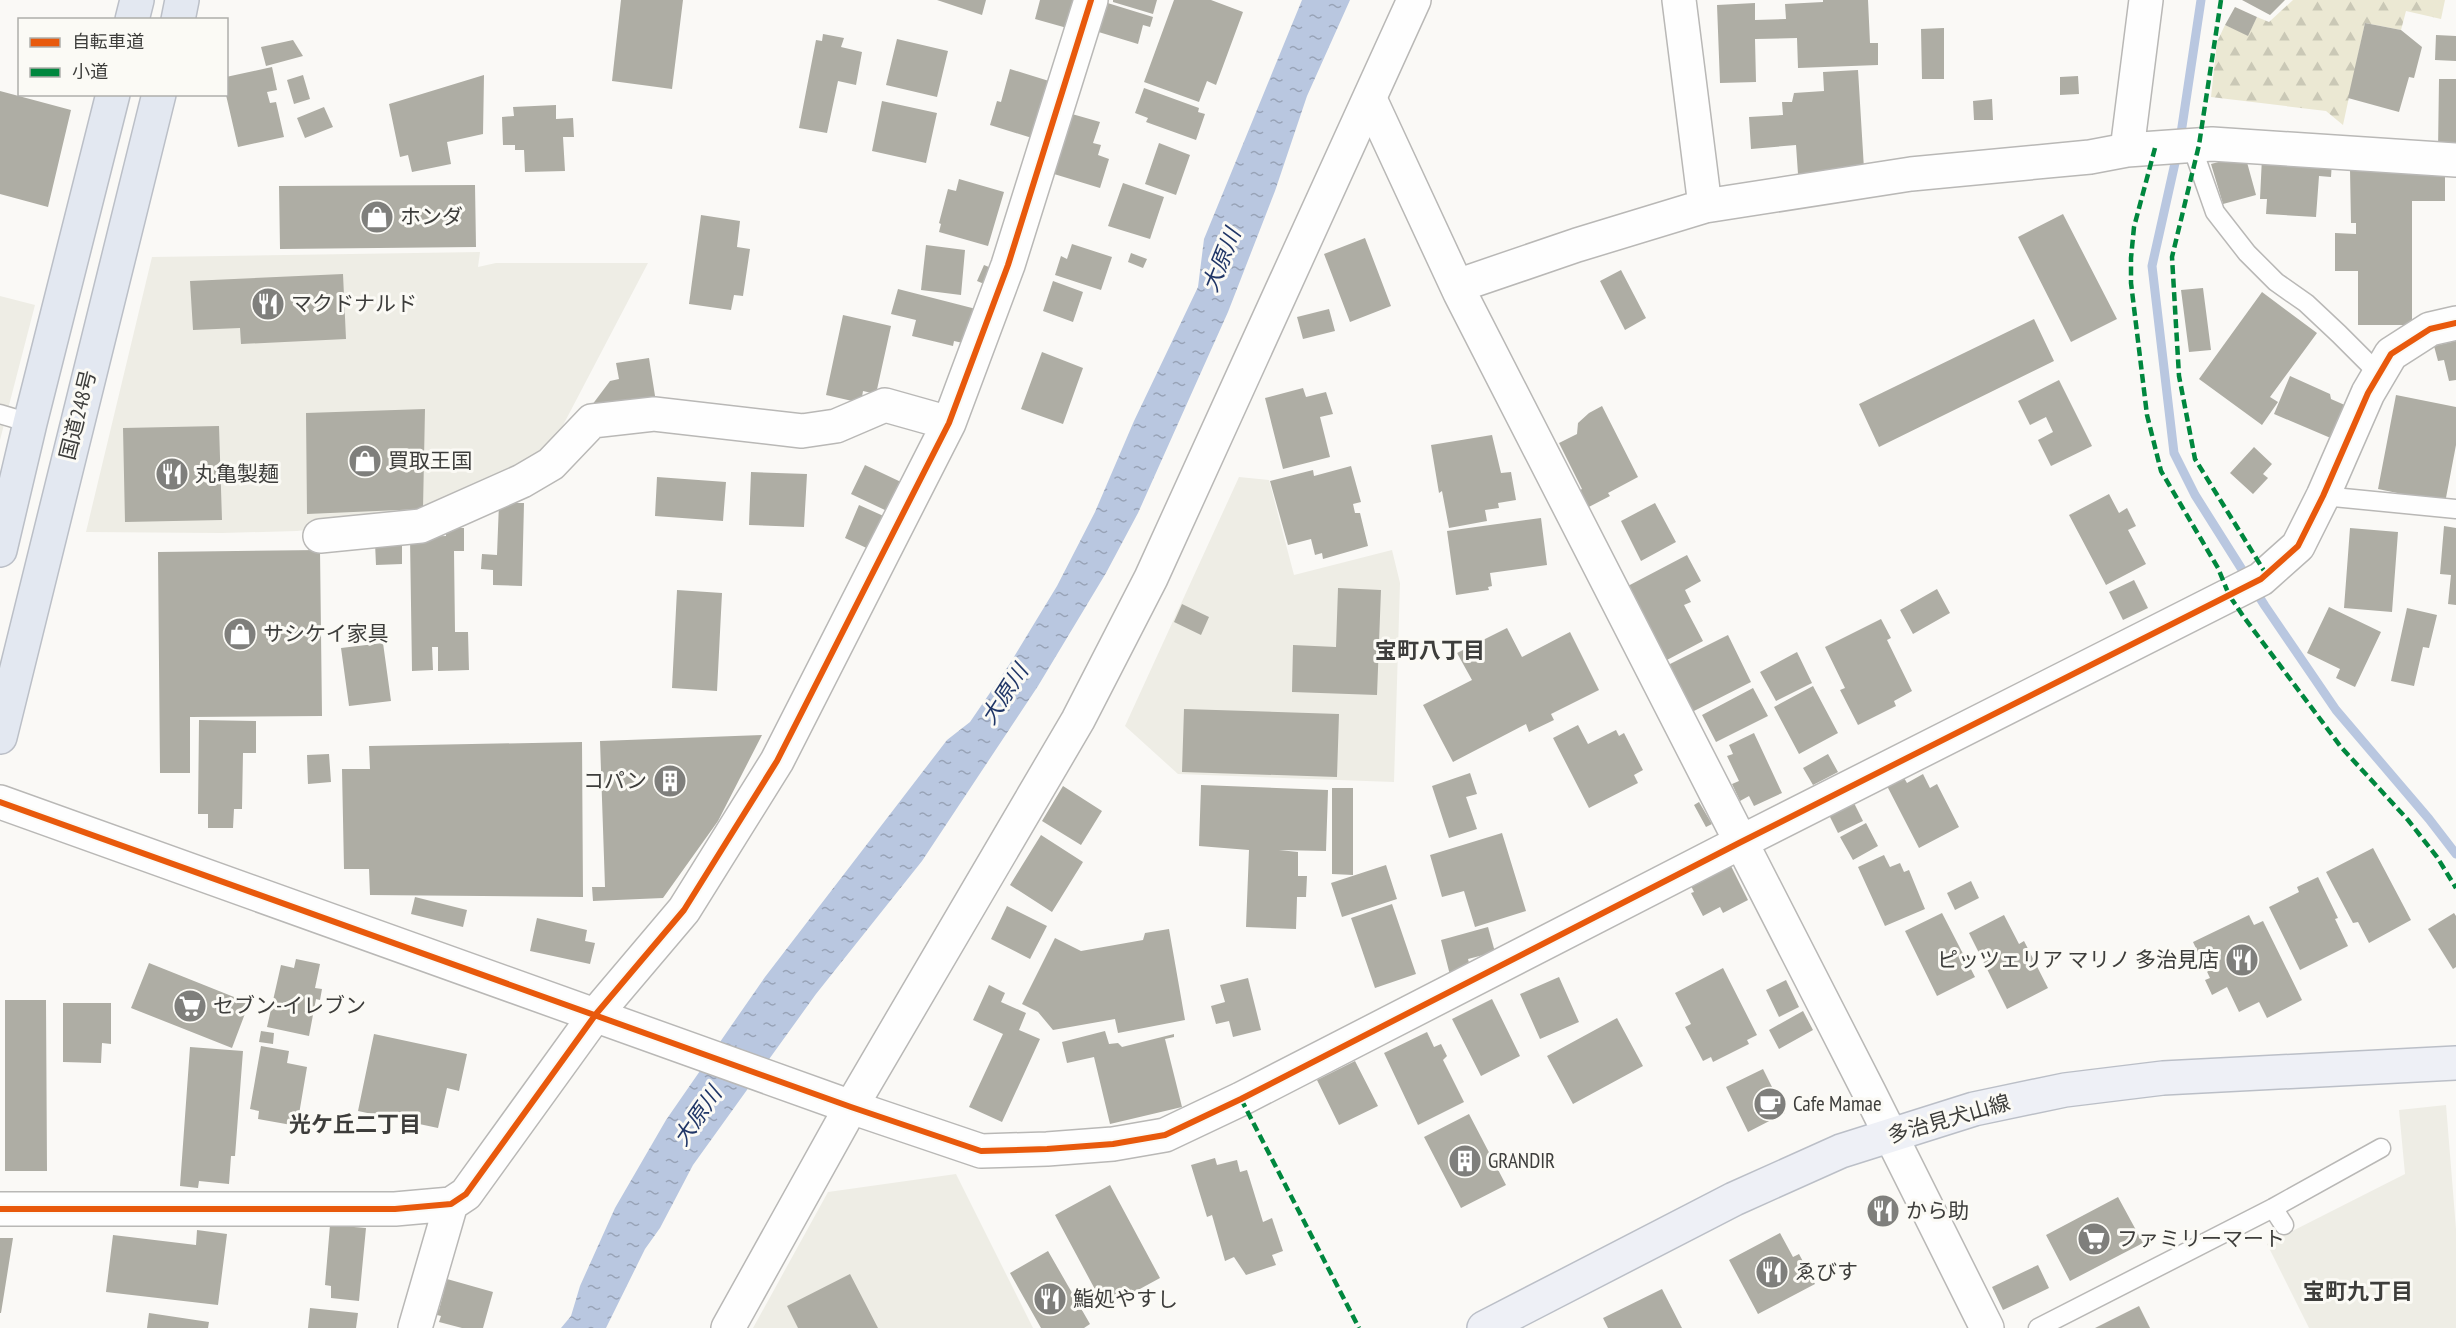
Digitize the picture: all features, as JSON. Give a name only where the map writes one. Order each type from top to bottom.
[{"type":"highway","points":[[132,18],[137,0]]},
{"type":"highway","points":[[178,18],[183,0]]},
{"type":"highway","points":[[0,550],[15,418],[112,96]]},
{"type":"highway","name":"国道248号","points":[[0,737],[159,96]]},
{"type":"main road","name":"多治見犬山線","points":[[1484,1328],[1734,1199],[1841,1151],[1974,1109],[2065,1090],[2163,1078],[2456,1063]]},
{"type":"street","points":[[0,1209],[395,1209],[451,1204],[466,1194],[606,1018],[684,910],[777,760],[949,423],[1008,265],[1091,0]]},
{"type":"street","points":[[728,1328],[851,1107],[1089,699],[1151,579],[1414,0]]},
{"type":"street","points":[[1679,0],[1690,158],[1705,206]]},
{"type":"street","points":[[2141,149],[2146,0]]},
{"type":"street","points":[[1370,99],[1457,286],[1891,1135],[1987,1328]]},
{"type":"street","points":[[1457,286],[1577,245],[1705,206],[1911,174],[2090,157],[2141,149],[2195,152],[2212,144],[2456,160]]},
{"type":"street","points":[[0,802],[851,1107],[981,1151],[1113,1144],[1165,1135],[1241,1100],[1741,842],[2261,579],[2298,546],[2324,496],[2368,393],[2391,354],[2430,328],[2456,323]]},
{"type":"street","points":[[320,536],[421,526],[522,481],[551,464],[592,421],[654,414],[802,430],[836,426],[885,405],[949,423]]},
{"type":"street","points":[[415,1328],[451,1204]]},
{"type":"lane","points":[[2195,152],[2215,212],[2247,252],[2276,282],[2306,303],[2331,326],[2379,375]]},
{"type":"lane","points":[[2324,496],[2456,509]]},
{"type":"lane","points":[[2038,1328],[2273,1208],[2382,1148]]},
{"type":"lane","points":[[2273,1208],[2284,1226]]},
{"type":"shaded area","points":[[480,252],[478,267],[496,263],[648,263],[560,431],[517,478],[409,519],[297,531],[86,532],[152,257]]},
{"type":"shaded area","points":[[0,296],[35,305],[0,440]]},
{"type":"shaded area","points":[[1239,477],[1269,480],[1294,575],[1392,550],[1400,583],[1394,782],[1178,774],[1125,726]]},
{"type":"shaded area","points":[[2446,1105],[2456,1229],[2456,1328],[2309,1328],[2267,1244],[2405,1174],[2399,1110]]},
{"type":"shaded area","points":[[956,1174],[1033,1328],[753,1328],[828,1192]]},
{"type":"green space","points":[[2293,0],[2445,0],[2441,19],[2406,11],[2401,30],[2365,23],[2343,125],[2326,111],[2211,97],[2217,42],[2225,25],[2248,35],[2257,17],[2269,22]]},
{"type":"water","name":"大原川","points":[[1302,0],[1350,0],[1307,96],[1275,191],[1228,312],[1138,513],[1106,573],[1038,686],[922,861],[816,994],[693,1165],[660,1228],[645,1249],[606,1328],[561,1328],[571,1316],[580,1286],[615,1208],[666,1120],[765,977],[947,740],[970,722],[1009,665],[1057,586],[1095,512],[1134,421],[1198,287],[1204,239]]},
{"type":"building","points":[[621,0],[683,0],[672,89],[612,81]]},
{"type":"building","points":[[937,0],[986,0],[982,15]]},
{"type":"building","points":[[1040,0],[1075,0],[1067,28],[1035,19]]},
{"type":"building","points":[[1113,0],[1157,0],[1153,14],[1113,2]]},
{"type":"building","points":[[1174,0],[1211,0],[1243,12],[1216,85],[1207,81],[1199,102],[1144,82]]},
{"type":"building","points":[[1823,0],[1868,0],[1870,43],[1878,43],[1878,65],[1798,68],[1797,38],[1755,39],[1756,82],[1720,83],[1717,5],[1755,3],[1755,20],[1786,19],[1785,4],[1823,2]]},
{"type":"building","points":[[2242,0],[2285,0],[2270,15]]},
{"type":"building","points":[[1101,1],[1153,17],[1150,27],[1143,25],[1138,44],[1092,30]]},
{"type":"building","points":[[2235,7],[2257,17],[2248,36],[2225,25]]},
{"type":"building","points":[[2365,23],[2401,30],[2422,47],[2414,78],[2409,77],[2399,112],[2348,98]]},
{"type":"building","points":[[1944,28],[1944,79],[1922,79],[1921,29]]},
{"type":"building","points":[[823,34],[844,38],[841,47],[862,52],[856,85],[838,81],[827,133],[799,128],[816,40],[822,41]]},
{"type":"building","points":[[2436,35],[2456,36],[2456,61],[2435,60]]},
{"type":"building","points":[[897,39],[948,51],[937,97],[886,85]]},
{"type":"building","points":[[293,40],[303,56],[266,66],[261,47]]},
{"type":"building","points":[[272,67],[277,90],[267,92],[270,103],[276,102],[284,137],[238,147],[226,96],[228,77]]},
{"type":"building","points":[[1010,69],[1049,81],[1032,138],[990,125],[997,101],[1001,102]]},
{"type":"building","points":[[1858,70],[1864,169],[1798,174],[1796,145],[1751,149],[1749,117],[1783,115],[1782,102],[1792,102],[1794,93],[1824,91],[1823,72]]},
{"type":"building","points":[[303,75],[310,99],[294,104],[287,80]]},
{"type":"building","points":[[484,75],[483,134],[447,142],[451,164],[412,172],[408,155],[400,157],[389,104]]},
{"type":"building","points":[[2078,76],[2079,94],[2060,95],[2060,77]]},
{"type":"building","points":[[2439,79],[2456,79],[2456,151],[2438,151]]},
{"type":"building","points":[[1144,88],[1199,108],[1198,112],[1205,114],[1196,140],[1146,122],[1148,118],[1135,113]]},
{"type":"building","points":[[0,91],[71,110],[48,207],[0,194]]},
{"type":"building","points":[[1992,99],[1993,120],[1974,120],[1973,101]]},
{"type":"building","points":[[882,101],[937,113],[926,163],[872,151]]},
{"type":"building","points":[[556,105],[556,119],[573,118],[574,137],[563,137],[565,171],[525,172],[524,150],[515,150],[515,145],[503,145],[502,117],[514,116],[513,107]]},
{"type":"building","points":[[324,107],[333,127],[305,138],[297,118]]},
{"type":"building","points":[[1072,114],[1100,122],[1093,143],[1101,145],[1098,155],[1109,159],[1100,188],[1054,174]]},
{"type":"building","points":[[1159,143],[1190,155],[1176,195],[1145,184]]},
{"type":"building","points":[[2245,155],[2256,195],[2223,204],[2211,164]]},
{"type":"building","points":[[2262,157],[2332,162],[2331,177],[2319,176],[2316,217],[2266,214],[2267,199],[2260,199]]},
{"type":"building","points":[[2350,169],[2445,169],[2445,201],[2412,201],[2412,325],[2358,325],[2358,271],[2335,271],[2335,233],[2356,234],[2356,223],[2351,223]]},
{"type":"building","points":[[959,179],[1004,192],[988,246],[939,232],[941,224],[939,223],[948,189],[956,191]]},
{"type":"building","points":[[1123,183],[1164,197],[1150,239],[1108,226]]},
{"type":"building","name":"ホンダ","points":[[475,185],[476,247],[280,249],[279,186]]},
{"type":"building","points":[[2063,214],[2117,319],[2071,342],[2018,237]]},
{"type":"building","points":[[701,215],[740,221],[737,247],[750,249],[743,296],[734,295],[731,310],[689,304]]},
{"type":"building","points":[[1365,238],[1391,306],[1350,322],[1324,254]]},
{"type":"building","points":[[1072,244],[1112,257],[1101,290],[1055,275],[1061,256],[1067,259]]},
{"type":"building","points":[[926,245],[965,250],[961,295],[921,290]]},
{"type":"building","points":[[1131,253],[1147,259],[1143,268],[1128,262]]},
{"type":"building","points":[[984,265],[996,270],[989,286],[977,281]]},
{"type":"building","points":[[1621,270],[1646,318],[1625,330],[1600,281]]},
{"type":"building","name":"マクドナルド","points":[[343,274],[346,339],[241,344],[240,328],[193,330],[190,281]]},
{"type":"building","points":[[1053,281],[1083,292],[1073,322],[1043,311]]},
{"type":"building","points":[[2203,288],[2211,350],[2189,352],[2181,290]]},
{"type":"building","points":[[898,289],[976,309],[967,344],[954,341],[953,346],[912,336],[916,320],[891,314]]},
{"type":"building","points":[[2262,292],[2317,333],[2270,397],[2278,402],[2262,425],[2199,379]]},
{"type":"building","points":[[1329,309],[1335,331],[1303,339],[1297,317]]},
{"type":"building","points":[[843,315],[891,326],[876,394],[863,391],[861,403],[826,395]]},
{"type":"building","points":[[2034,319],[2054,361],[1879,447],[1859,404]]},
{"type":"building","points":[[2456,341],[2456,380],[2449,381],[2444,360],[2438,361],[2434,346]]},
{"type":"building","points":[[1042,352],[1083,368],[1063,424],[1021,409]]},
{"type":"building","points":[[649,358],[656,402],[586,413],[610,381],[619,379],[616,363]]},
{"type":"building","points":[[2290,376],[2330,394],[2331,399],[2347,406],[2333,439],[2274,414]]},
{"type":"building","points":[[2059,380],[2092,446],[2051,466],[2038,440],[2053,432],[2046,417],[2030,425],[2018,401]]},
{"type":"building","points":[[1303,388],[1306,397],[1326,392],[1333,414],[1320,417],[1330,457],[1283,469],[1265,398]]},
{"type":"building","points":[[2396,395],[2456,407],[2456,445],[2445,503],[2378,489]]},
{"type":"building","points":[[1602,406],[1638,477],[1608,493],[1610,496],[1583,510],[1574,493],[1582,489],[1559,443],[1577,434],[1578,423],[1589,413]]},
{"type":"building","name":"買取王国","points":[[425,409],[423,509],[307,514],[306,413]]},
{"type":"building","name":"丸亀製麺","points":[[219,426],[222,520],[125,522],[123,428]]},
{"type":"building","points":[[1492,435],[1501,473],[1511,472],[1516,500],[1498,503],[1499,508],[1485,510],[1487,521],[1449,528],[1442,491],[1439,493],[1431,445]]},
{"type":"building","points":[[2254,447],[2272,464],[2263,474],[2268,478],[2253,494],[2230,473]]},
{"type":"building","points":[[865,465],[901,482],[887,511],[851,494]]},
{"type":"building","points":[[1351,466],[1361,502],[1353,504],[1355,513],[1360,513],[1368,546],[1323,559],[1322,553],[1315,555],[1311,539],[1288,545],[1270,481],[1313,470],[1314,476]]},
{"type":"building","points":[[751,472],[807,474],[804,527],[749,525]]},
{"type":"building","points":[[657,477],[726,482],[723,521],[655,516]]},
{"type":"building","points":[[2109,494],[2119,513],[2127,508],[2136,526],[2128,530],[2146,564],[2106,585],[2069,515]]},
{"type":"building","points":[[499,503],[524,503],[522,586],[493,585],[493,570],[481,569],[482,554],[497,555]]},
{"type":"building","points":[[1655,503],[1676,542],[1641,561],[1621,521]]},
{"type":"building","points":[[859,505],[888,518],[873,551],[845,538]]},
{"type":"building","points":[[1541,518],[1547,565],[1490,573],[1492,586],[1488,587],[1489,590],[1456,595],[1447,531]]},
{"type":"building","points":[[2444,526],[2456,528],[2456,605],[2448,604],[2451,575],[2440,574]]},
{"type":"building","points":[[446,528],[464,528],[464,551],[454,551],[455,632],[468,632],[469,670],[438,671],[438,647],[432,647],[433,670],[412,671],[410,537],[446,536]]},
{"type":"building","points":[[2350,528],[2398,532],[2392,612],[2344,608]]},
{"type":"building","points":[[402,542],[402,564],[376,565],[375,543]]},
{"type":"building","name":"サシケイ家具","points":[[320,550],[322,716],[190,717],[190,773],[160,773],[158,552]]},
{"type":"building","points":[[1687,555],[1701,581],[1685,590],[1691,602],[1684,605],[1703,641],[1665,661],[1626,587]]},
{"type":"building","points":[[2134,580],[2148,608],[2123,620],[2109,592]]},
{"type":"building","points":[[1338,588],[1381,590],[1377,695],[1292,692],[1293,645],[1336,647]]},
{"type":"building","points":[[1937,589],[1950,613],[1913,634],[1900,610]]},
{"type":"building","points":[[677,590],[722,593],[717,691],[672,688]]},
{"type":"building","points":[[1182,604],[1209,617],[1201,635],[1174,622]]},
{"type":"building","points":[[2329,607],[2381,632],[2355,687],[2336,678],[2340,669],[2307,653]]},
{"type":"building","points":[[2407,608],[2437,615],[2429,648],[2423,647],[2414,686],[2391,681]]},
{"type":"building","points":[[1881,619],[1891,638],[1887,640],[1912,691],[1894,701],[1896,706],[1858,725],[1840,690],[1845,688],[1825,647]]},
{"type":"building","points":[[1507,628],[1522,657],[1570,632],[1599,690],[1551,714],[1554,720],[1529,732],[1526,724],[1453,762],[1423,705],[1472,680],[1457,653]]},
{"type":"building","points":[[1728,635],[1751,682],[1690,713],[1666,666]]},
{"type":"building","points":[[383,643],[391,701],[349,706],[341,648]]},
{"type":"building","points":[[1797,652],[1812,683],[1776,701],[1760,672]]},
{"type":"building","points":[[1813,686],[1838,733],[1799,754],[1774,707]]},
{"type":"building","points":[[1753,688],[1768,716],[1716,742],[1702,715]]},
{"type":"building","points":[[1184,709],[1339,714],[1337,777],[1182,772]]},
{"type":"building","points":[[199,720],[256,721],[256,753],[243,753],[242,809],[234,809],[233,828],[208,828],[208,814],[198,814]]},
{"type":"building","points":[[1578,725],[1588,744],[1616,730],[1619,736],[1624,733],[1643,770],[1634,775],[1638,783],[1589,808],[1553,738]]},
{"type":"building","points":[[1754,733],[1782,793],[1754,806],[1749,796],[1740,801],[1732,784],[1739,781],[1727,756],[1733,754],[1729,745]]},
{"type":"building","name":"コパン","points":[[762,735],[718,821],[663,898],[593,901],[592,887],[605,887],[600,741]]},
{"type":"building","points":[[582,742],[583,897],[370,895],[369,869],[344,869],[342,769],[370,769],[369,746]]},
{"type":"building","points":[[329,754],[331,782],[308,784],[307,755]]},
{"type":"building","points":[[1828,754],[1838,772],[1813,785],[1803,768]]},
{"type":"building","points":[[1470,773],[1477,794],[1466,797],[1477,829],[1449,838],[1432,786]]},
{"type":"building","points":[[1923,774],[1930,788],[1937,784],[1959,827],[1919,848],[1886,784],[1903,776],[1907,783]]},
{"type":"building","points":[[1201,785],[1328,790],[1326,851],[1279,850],[1298,852],[1298,876],[1307,876],[1306,897],[1297,897],[1296,929],[1246,927],[1249,850],[1199,846]]},
{"type":"building","points":[[1063,786],[1102,811],[1081,845],[1042,821]]},
{"type":"building","points":[[1332,788],[1353,788],[1353,875],[1332,874]]},
{"type":"building","points":[[1699,802],[1712,824],[1706,827],[1694,805]]},
{"type":"building","points":[[1854,803],[1863,821],[1838,833],[1829,815]]},
{"type":"building","points":[[1866,823],[1878,846],[1853,860],[1840,837]]},
{"type":"building","points":[[1502,833],[1526,911],[1475,927],[1464,891],[1442,897],[1430,855]]},
{"type":"building","points":[[1041,835],[1083,862],[1052,912],[1010,885]]},
{"type":"building","points":[[2373,848],[2411,920],[2369,943],[2358,922],[2353,923],[2326,872]]},
{"type":"building","points":[[1884,855],[1890,867],[1900,863],[1904,872],[1909,870],[1925,909],[1885,926],[1858,867]]},
{"type":"building","points":[[1730,864],[1748,900],[1723,913],[1720,907],[1703,916],[1691,893],[1694,892],[1690,884]]},
{"type":"building","points":[[1386,865],[1397,899],[1342,917],[1331,883]]},
{"type":"building","points":[[2318,877],[2338,918],[2335,919],[2348,946],[2300,970],[2269,907],[2299,892],[2297,887]]},
{"type":"building","points":[[1971,881],[1979,898],[1955,910],[1947,893]]},
{"type":"building","points":[[415,897],[467,910],[463,927],[411,914]]},
{"type":"building","points":[[1392,904],[1416,974],[1375,988],[1351,918]]},
{"type":"building","points":[[1007,906],[1047,926],[1030,959],[991,939]]},
{"type":"building","points":[[1942,913],[1975,977],[1937,996],[1905,931]]},
{"type":"building","points":[[2454,913],[2456,916],[2456,967],[2453,969],[2428,929]]},
{"type":"building","points":[[2004,915],[2019,944],[2024,941],[2048,988],[2007,1009],[1969,933]]},
{"type":"building","name":"ピッツェリア マリノ 多治見店","points":[[2249,915],[2254,925],[2263,921],[2302,1000],[2267,1018],[2259,1002],[2239,1012],[2227,987],[2212,995],[2205,980],[2210,978],[2193,942]]},
{"type":"building","points":[[537,918],[587,930],[585,941],[595,943],[590,964],[530,951]]},
{"type":"building","points":[[1488,927],[1495,952],[1468,959],[1471,970],[1450,975],[1441,940]]},
{"type":"building","points":[[1169,929],[1185,1020],[1118,1033],[1115,1019],[1053,1030],[1038,1012],[1022,1004],[1055,938],[1081,951],[1143,940],[1145,933]]},
{"type":"building","points":[[296,959],[320,964],[315,988],[322,989],[320,1000],[316,999],[309,1036],[267,1027],[281,965],[294,968]]},
{"type":"building","name":"セブン-イレブン","points":[[149,963],[249,1003],[232,1048],[131,1008]]},
{"type":"building","points":[[1723,968],[1757,1035],[1747,1040],[1749,1044],[1713,1062],[1711,1057],[1703,1061],[1685,1027],[1691,1024],[1675,993]]},
{"type":"building","points":[[1559,977],[1579,1022],[1540,1039],[1520,994]]},
{"type":"building","points":[[1248,978],[1261,1030],[1233,1037],[1229,1021],[1216,1024],[1211,1006],[1225,1002],[1220,985]]},
{"type":"building","points":[[1786,980],[1799,1007],[1779,1017],[1766,990]]},
{"type":"building","points":[[989,985],[1005,993],[1001,1002],[1026,1013],[1019,1030],[1040,1039],[1002,1122],[969,1107],[1003,1034],[973,1020]]},
{"type":"building","points":[[1492,999],[1520,1056],[1481,1076],[1452,1019]]},
{"type":"building","points":[[5,1000],[46,1000],[47,1171],[5,1171]]},
{"type":"building","points":[[63,1003],[111,1003],[111,1044],[102,1043],[101,1063],[63,1062]]},
{"type":"building","points":[[1803,1011],[1813,1030],[1779,1049],[1769,1030]]},
{"type":"building","points":[[1617,1018],[1643,1066],[1573,1104],[1547,1056]]},
{"type":"building","points":[[261,1031],[274,1033],[273,1044],[259,1042]]},
{"type":"building","points":[[1105,1031],[1109,1044],[1118,1043],[1122,1047],[1174,1034],[1174,1037],[1165,1039],[1182,1107],[1110,1124],[1094,1057],[1067,1063],[1062,1042]]},
{"type":"building","points":[[1427,1032],[1434,1047],[1441,1044],[1447,1056],[1443,1060],[1464,1102],[1418,1125],[1384,1053]]},
{"type":"building","points":[[374,1034],[467,1054],[459,1091],[447,1088],[438,1128],[358,1111]]},
{"type":"building","points":[[261,1046],[289,1051],[287,1063],[307,1067],[297,1126],[258,1119],[259,1111],[250,1109]]},
{"type":"building","points":[[190,1047],[243,1051],[235,1156],[231,1156],[229,1184],[199,1181],[198,1188],[180,1186]]},
{"type":"building","points":[[1355,1061],[1378,1106],[1339,1125],[1317,1080]]},
{"type":"building","points":[[1763,1069],[1785,1113],[1748,1132],[1726,1087]]},
{"type":"building","name":"GRANDIR","points":[[1469,1114],[1506,1185],[1461,1208],[1424,1137]]},
{"type":"building","points":[[1215,1158],[1217,1165],[1237,1160],[1240,1172],[1247,1170],[1263,1222],[1272,1218],[1283,1251],[1272,1255],[1276,1265],[1246,1275],[1234,1257],[1225,1261],[1212,1215],[1207,1217],[1191,1165]]},
{"type":"building","points":[[1110,1185],[1160,1278],[1105,1308],[1055,1215]]},
{"type":"building","name":"ファミリーマート","points":[[2118,1197],[2143,1243],[2070,1281],[2046,1235]]},
{"type":"building","name":"から助","points":[[1889,1200],[1896,1215],[1878,1223],[1871,1207]]},
{"type":"building","points":[[330,1225],[366,1228],[359,1301],[331,1298],[331,1286],[325,1285]]},
{"type":"building","points":[[197,1230],[227,1234],[218,1305],[106,1292],[113,1235],[196,1245]]},
{"type":"building","name":"ゑびす","points":[[1780,1233],[1793,1257],[1799,1254],[1815,1284],[1758,1314],[1729,1260]]},
{"type":"building","points":[[0,1238],[13,1238],[1,1313],[0,1313]]},
{"type":"building","name":"鮨処やすし","points":[[1048,1251],[1090,1324],[1084,1328],[1041,1328],[1010,1273]]},
{"type":"building","points":[[2038,1265],[2049,1288],[2003,1310],[1992,1287]]},
{"type":"building","points":[[850,1274],[878,1328],[798,1328],[787,1306]]},
{"type":"building","points":[[447,1279],[493,1292],[483,1328],[462,1328],[439,1322],[441,1316],[433,1314],[434,1309],[439,1310]]},
{"type":"building","points":[[1662,1289],[1682,1328],[1608,1328],[1603,1318]]},
{"type":"building","points":[[2139,1306],[2150,1328],[2095,1328]]},
{"type":"building","points":[[310,1308],[358,1313],[356,1328],[308,1328]]},
{"type":"building","points":[[149,1313],[209,1322],[208,1328],[147,1328]]},
{"type":"waterway","points":[[2180,140],[2201,0]]},
{"type":"waterway","points":[[2177,154],[2152,266],[2174,453],[2195,495],[2265,606],[2336,710],[2456,854]]},
{"type":"marked path","points":[[2221,0],[2199,145],[2172,257],[2179,376],[2195,459],[2266,574]]},
{"type":"marked path","points":[[2155,148],[2134,227],[2131,283],[2147,415],[2161,471],[2218,568],[2229,595],[2243,616],[2341,747],[2408,820],[2437,857],[2456,888]]},
{"type":"marked path","points":[[1241,1099],[1359,1328]]},
{"type":"cycle path","points":[[0,1209],[395,1209],[451,1204],[466,1194],[596,1014],[684,910],[777,761],[949,423],[1008,265],[1091,0]]},
{"type":"cycle path","points":[[0,802],[851,1107],[981,1151],[1113,1144],[1165,1135],[1241,1099],[1741,842],[2261,579],[2298,546],[2323,496],[2368,393],[2391,354],[2430,329],[2456,323]]},
{"type":"place","name":"ホンダ","points":[[377,217]]},
{"type":"place","name":"マクドナルド","points":[[268,304]]},
{"type":"place","name":"買取王国","points":[[365,461]]},
{"type":"place","name":"丸亀製麺","points":[[172,474]]},
{"type":"place","name":"サシケイ家具","points":[[240,634]]},
{"type":"place","name":"コパン","points":[[670,781]]},
{"type":"place","name":"ピッツェリア マリノ 多治見店","points":[[2242,960]]},
{"type":"place","name":"セブン-イレブン","points":[[190,1006]]},
{"type":"place","name":"Cafe Mamae","points":[[1770,1104]]},
{"type":"place","name":"GRANDIR","points":[[1465,1161]]},
{"type":"place","name":"から助","points":[[1883,1211]]},
{"type":"place","name":"ファミリーマート","points":[[2094,1239]]},
{"type":"place","name":"ゑびす","points":[[1772,1272]]},
{"type":"place","name":"鮨処やすし","points":[[1050,1299]]},
{"type":"district","name":"宝町八丁目","points":[[1430,650]]},
{"type":"district","name":"光ケ丘二丁目","points":[[355,1124]]},
{"type":"district","name":"宝町九丁目","points":[[2358,1291]]}]
